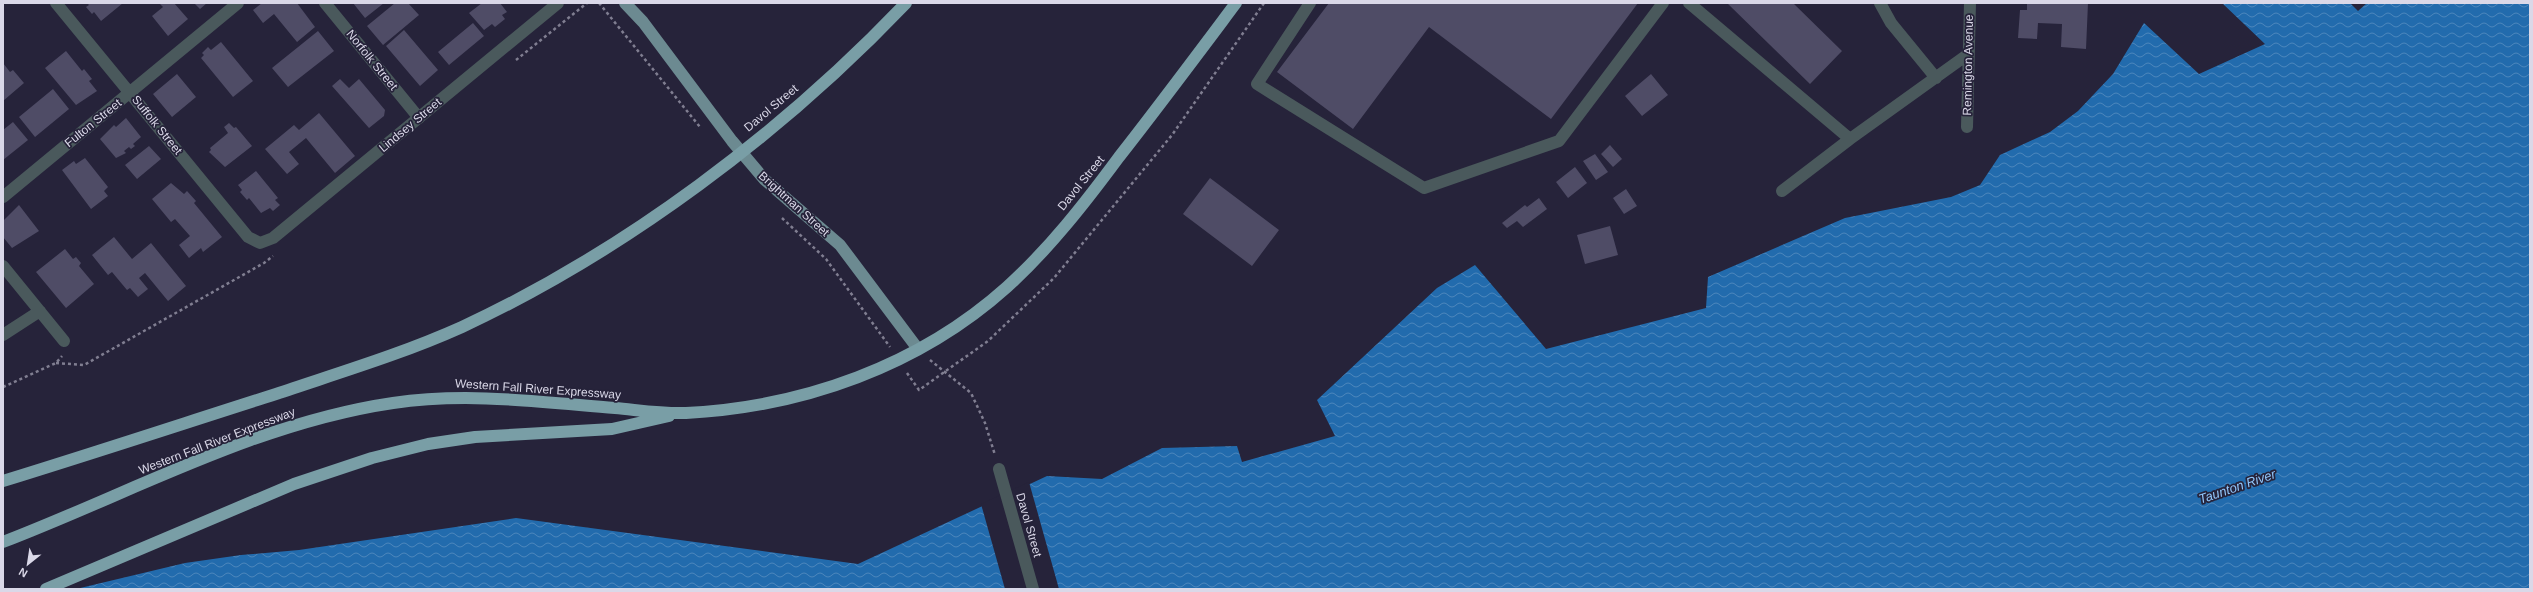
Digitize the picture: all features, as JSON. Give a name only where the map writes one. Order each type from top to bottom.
[{"type":"highway","name":"Davol Street","points":[[741,151],[834,74],[906,3]]},
{"type":"highway","name":"Davol Street","points":[[918,349],[939,337],[988,303],[1044,251],[1103,179],[1236,3]]},
{"type":"highway","name":"Western Fall River Expressway","points":[[3,481],[376,361],[462,327],[542,286],[626,236],[741,151]]},
{"type":"highway","name":"Western Fall River Expressway","points":[[3,542],[262,437],[320,418],[365,407],[422,399],[472,398],[682,413],[738,408],[795,397],[866,375],[918,349]]},
{"type":"highway","points":[[46,589],[294,484],[372,458],[428,444],[475,437],[612,429],[682,413]]},
{"type":"main road","name":"Brightman Street","points":[[625,3],[643,22],[741,151],[765,180],[840,245],[918,349]]},
{"type":"street","name":"Suffolk Street","points":[[56,3],[248,237],[260,243]]},
{"type":"street","name":"Fulton Street","points":[[3,197],[238,3]]},
{"type":"street","name":"Norfolk Street","points":[[325,3],[419,118]]},
{"type":"street","name":"Lindsey Street","points":[[260,243],[273,238],[558,3]]},
{"type":"street","points":[[1310,3],[1257,84],[1424,188],[1559,142],[1663,3]]},
{"type":"street","points":[[1689,3],[1850,139]]},
{"type":"street","points":[[1880,3],[1891,23],[1936,78]]},
{"type":"street","name":"Remington Avenue","points":[[1967,127],[1967,56],[1970,3]]},
{"type":"street","points":[[1782,191],[1850,139],[1967,56]]},
{"type":"street","points":[[3,266],[64,341]]},
{"type":"street","points":[[3,335],[40,311]]},
{"type":"street","name":"Davol Street","points":[[999,469],[1033,589]]},
{"type":"path","points":[[599,3],[704,132]]},
{"type":"path","points":[[919,390],[988,341],[1054,278],[1172,135],[1264,3]]},
{"type":"path","points":[[780,216],[826,259],[891,348]]},
{"type":"path","points":[[3,388],[56,363],[66,352],[67,347],[64,341]]},
{"type":"path","points":[[918,349],[971,393],[985,423],[999,469]]},
{"type":"water","name":"Taunton River","points":[[2222,3],[2350,3],[2358,11],[2367,3],[2530,3],[2530,589],[76,589],[185,563],[241,555],[299,550],[516,518],[858,564],[1047,476],[1102,479],[1162,448],[1237,446],[1242,462],[1335,436],[1317,400],[1437,288],[1475,265],[1546,349],[1706,308],[1708,277],[1845,218],[1951,197],[1980,185],[2000,155],[2050,132],[2078,111],[2113,74],[2144,23],[2199,74],[2265,44]]},
{"type":"pier","points":[[1029,482],[1059,589],[1005,589],[981,504]]},
{"type":"building","points":[[87,3],[123,3],[101,21],[94,12],[92,14],[86,7],[89,5]]},
{"type":"building","points":[[159,3],[174,3],[188,19],[168,36],[152,16],[163,7]]},
{"type":"building","points":[[194,3],[207,3],[200,9]]},
{"type":"building","points":[[262,3],[297,3],[315,27],[297,42],[274,14],[263,23],[253,10]]},
{"type":"building","points":[[353,3],[384,3],[365,18]]},
{"type":"building","points":[[395,3],[408,3],[419,15],[383,45],[367,26]]},
{"type":"building","points":[[482,3],[500,3],[507,12],[502,15],[505,19],[495,27],[492,24],[484,30],[469,13]]},
{"type":"building","points":[[1329,3],[1638,3],[1551,119],[1429,27],[1353,129],[1277,72]]},
{"type":"building","points":[[1727,3],[1793,3],[1842,51],[1810,84]]},
{"type":"building","points":[[2027,3],[2088,3],[2086,49],[2061,47],[2062,24],[2038,23],[2037,39],[2018,38],[2020,10],[2027,10]]},
{"type":"building","points":[[473,23],[484,36],[449,65],[438,52]]},
{"type":"building","points":[[404,30],[438,70],[420,86],[386,46]]},
{"type":"building","points":[[318,31],[334,51],[288,87],[272,68]]},
{"type":"building","points":[[221,42],[253,81],[233,97],[201,58],[204,55],[202,53],[208,47],[211,50]]},
{"type":"building","points":[[66,51],[82,71],[84,69],[92,79],[89,81],[97,91],[76,105],[45,68]]},
{"type":"building","points":[[3,63],[10,72],[13,70],[24,83],[3,101]]},
{"type":"building","points":[[177,74],[196,97],[172,117],[153,94]]},
{"type":"building","points":[[1651,74],[1668,95],[1642,116],[1625,96]]},
{"type":"building","points":[[340,79],[349,88],[359,79],[385,110],[384,116],[369,128],[332,86]]},
{"type":"building","points":[[53,89],[69,109],[35,137],[19,117]]},
{"type":"building","points":[[319,113],[355,156],[335,173],[306,138],[289,152],[299,164],[287,174],[265,149],[294,125],[299,130]]},
{"type":"building","points":[[126,118],[141,137],[133,144],[135,146],[131,149],[129,147],[124,151],[126,153],[116,158],[100,139],[114,125],[116,127]]},
{"type":"building","points":[[13,122],[28,140],[3,160],[3,130]]},
{"type":"building","points":[[229,123],[234,128],[236,127],[252,146],[225,167],[209,152],[211,150],[210,148],[228,133],[224,127]]},
{"type":"building","points":[[1610,145],[1622,159],[1613,167],[1601,154]]},
{"type":"building","points":[[149,146],[161,159],[137,179],[125,165]]},
{"type":"building","points":[[1595,154],[1608,172],[1596,180],[1583,161]]},
{"type":"building","points":[[85,158],[108,187],[104,191],[108,196],[91,209],[62,170],[74,161],[76,164]]},
{"type":"building","points":[[1575,167],[1587,183],[1568,198],[1556,182]]},
{"type":"building","points":[[256,171],[278,198],[275,200],[280,205],[273,211],[270,208],[261,213],[249,198],[247,200],[240,192],[242,190],[238,185]]},
{"type":"building","points":[[1210,178],[1279,230],[1252,266],[1183,214]]},
{"type":"building","points":[[171,183],[184,194],[187,191],[196,201],[194,203],[222,237],[203,252],[201,248],[189,258],[179,245],[190,236],[175,219],[171,222],[152,199]]},
{"type":"building","points":[[1626,189],[1637,206],[1624,214],[1613,198]]},
{"type":"building","points":[[1539,198],[1547,209],[1523,227],[1517,221],[1507,228],[1502,223],[1525,205],[1527,207]]},
{"type":"building","points":[[19,205],[39,231],[12,248],[3,237],[3,221]]},
{"type":"building","points":[[1610,226],[1618,255],[1585,264],[1577,235]]},
{"type":"building","points":[[114,237],[132,259],[151,243],[186,286],[168,301],[145,273],[139,278],[148,289],[138,297],[130,288],[127,290],[112,272],[108,275],[92,255]]},
{"type":"building","points":[[65,249],[73,259],[76,257],[81,263],[79,266],[94,284],[66,308],[36,272]]}]
